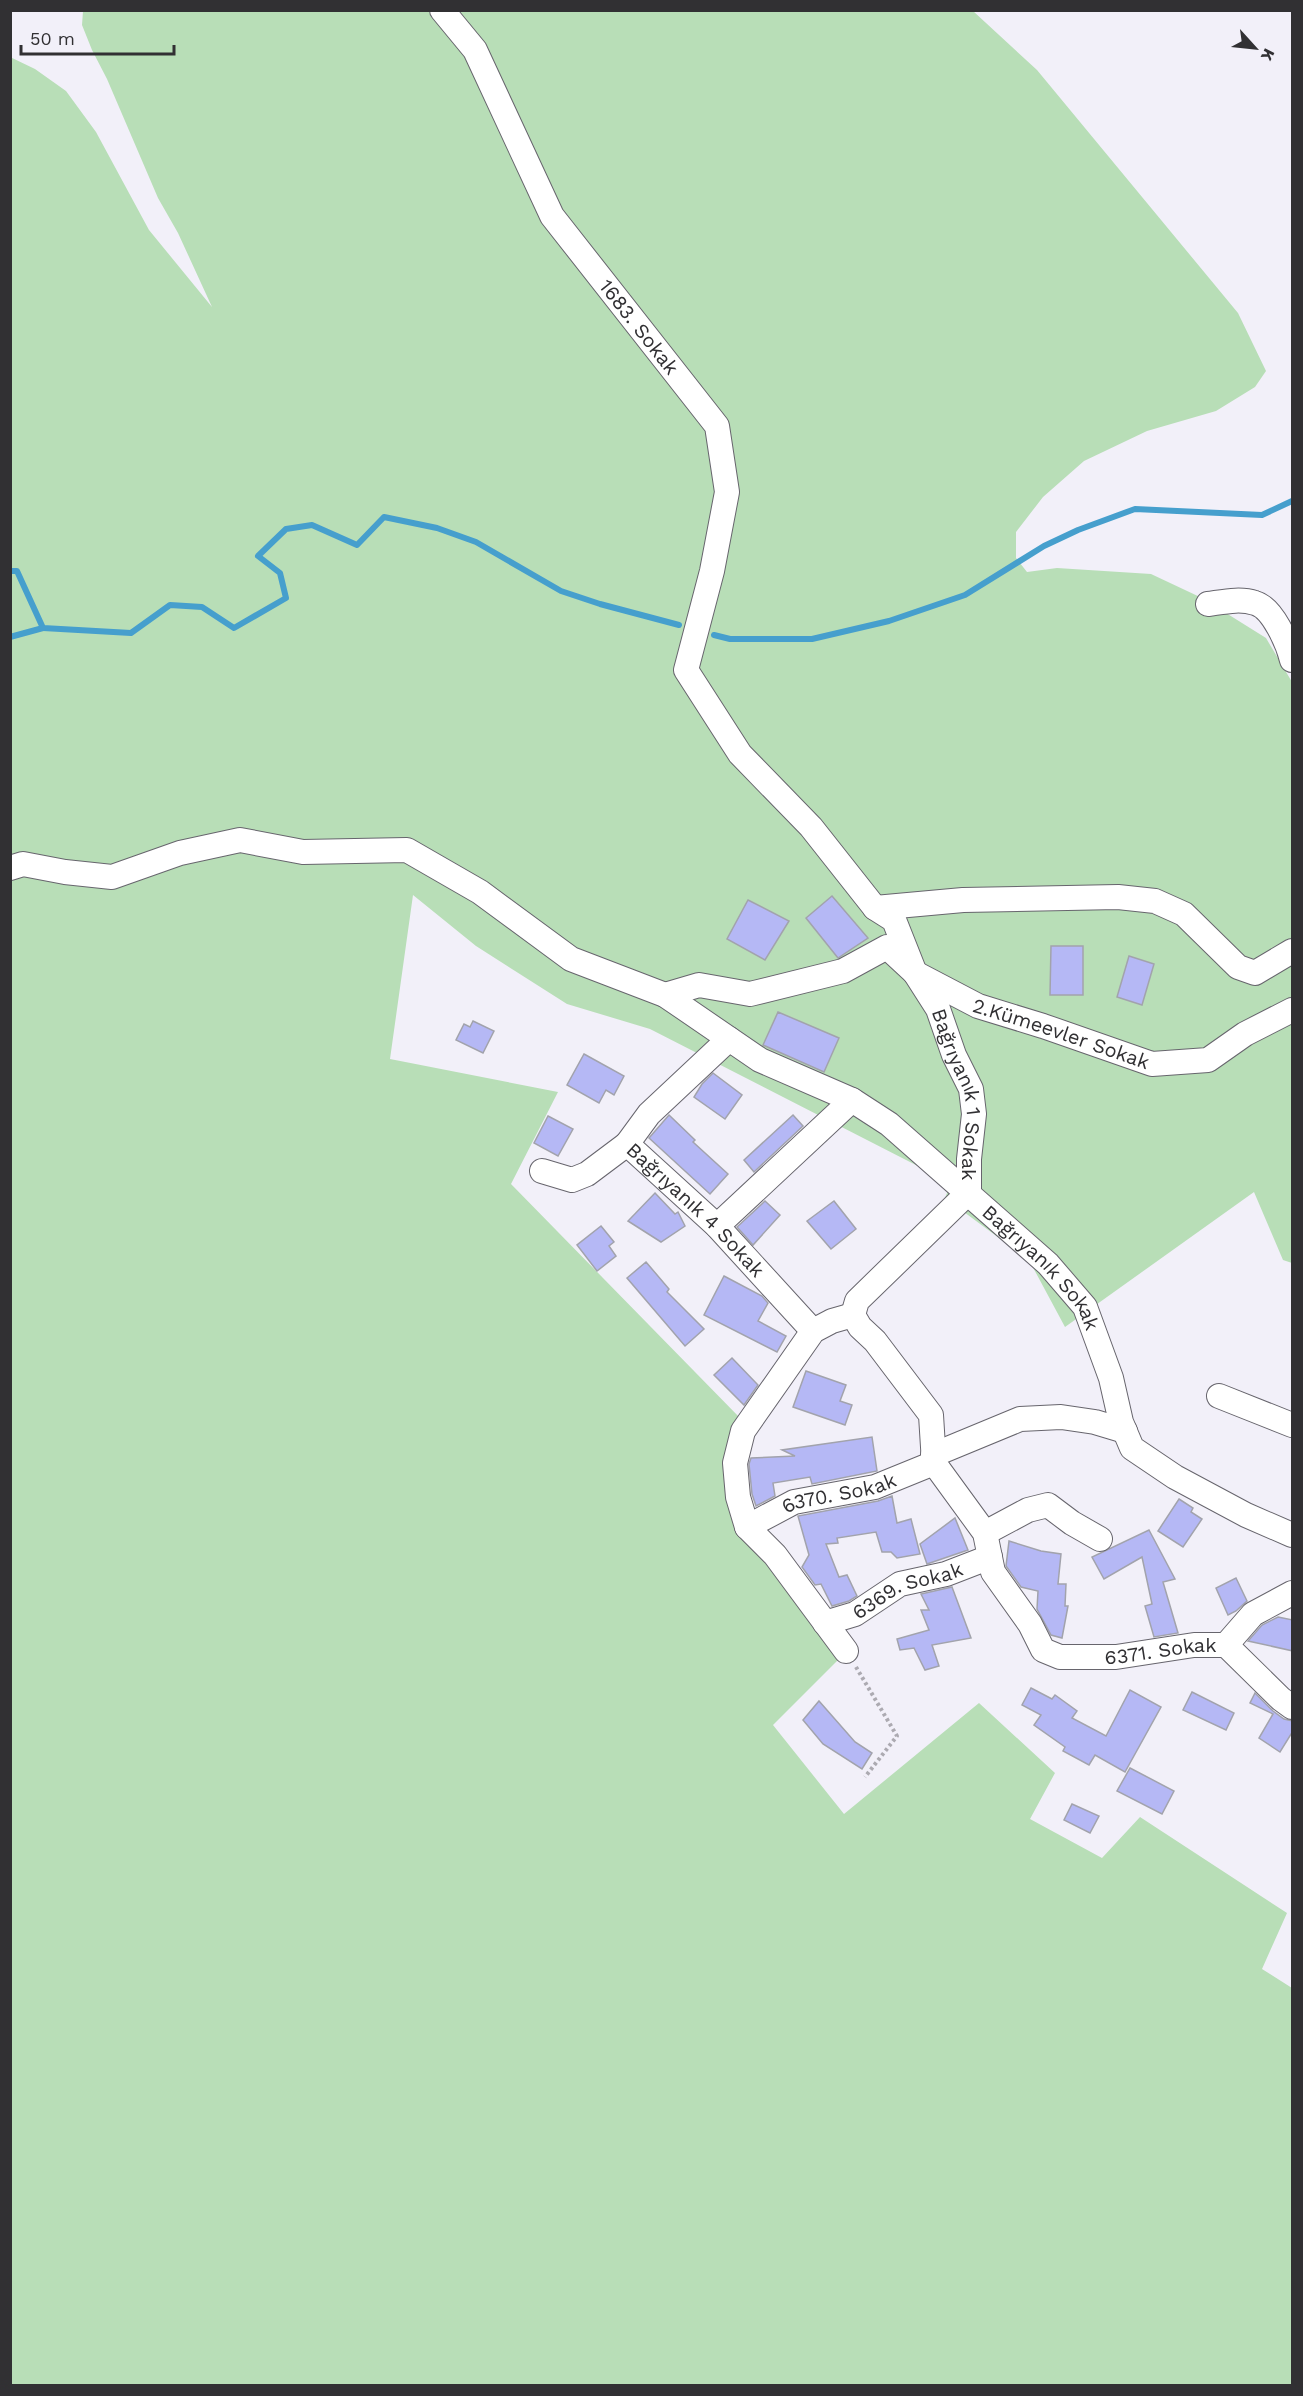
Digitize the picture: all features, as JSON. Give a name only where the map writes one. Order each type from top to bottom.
[{"type":"street","name":"1683. Sokak","points":[[442,10],[475,50],[552,216],[717,426],[727,492],[712,571],[687,670]]},
{"type":"street","points":[[1208,604],[1240,600],[1258,603],[1272,616],[1287,641],[1293,660]]},
{"type":"street","name":"Bağrıyanık 1 Sokak","points":[[687,670],[740,754],[811,827],[875,908],[894,920],[915,973],[938,1009],[954,1055],[971,1089],[974,1114],[969,1159],[969,1192],[857,1301],[854,1315]]},
{"type":"street","name":"Bağrıyanık Sokak","points":[[10,868],[22,864],[112,877],[180,854],[240,840],[303,852],[407,850],[480,892],[571,959],[665,995],[760,1060],[852,1100],[889,1124],[969,1192],[1048,1264],[1085,1306],[1111,1378],[1125,1431],[1132,1448],[1175,1477],[1246,1515],[1293,1535]]},
{"type":"street","points":[[875,908],[963,900],[1118,897],[1155,901],[1184,914],[1238,967],[1255,973],[1293,951]]},
{"type":"street","name":"2.Kümeevler Sokak","points":[[665,995],[699,985],[750,994],[843,971],[887,947],[915,973],[978,1006],[1152,1064],[1208,1060],[1245,1034],[1293,1010]]},
{"type":"street","name":"Bağrıyanık 4 Sokak","points":[[729,1039],[649,1114],[627,1144],[717,1226],[813,1331]]},
{"type":"street","points":[[717,1226],[852,1100]]},
{"type":"street","points":[[542,1171],[572,1180],[587,1174],[627,1144]]},
{"type":"street","points":[[846,1651],[775,1555],[747,1527],[738,1497],[735,1463],[743,1431],[813,1331],[832,1321],[854,1315],[860,1327],[875,1341],[931,1415],[934,1459],[985,1533],[990,1557]]},
{"type":"street","points":[[1219,1396],[1293,1425]]},
{"type":"street","name":"6370. Sokak","points":[[747,1527],[794,1502],[875,1487],[1020,1419],[1061,1417],[1095,1422],[1125,1431]]},
{"type":"street","points":[[985,1533],[1028,1510],[1048,1505],[1072,1523],[1100,1539]]},
{"type":"street","name":"6369. Sokak","points":[[825,1623],[855,1614],[900,1584],[946,1574],[990,1557]]},
{"type":"street","name":"6371. Sokak","points":[[990,1557],[993,1572],[1030,1624],[1043,1650],[1060,1657],[1116,1657],[1194,1645],[1226,1645],[1281,1699],[1293,1707]]},
{"type":"street","points":[[1226,1645],[1253,1614],[1292,1595]]},
{"type":"path","points":[[846,1651],[897,1736],[865,1777]]},
{"type":"green space","points":[[83,11],[973,11],[1037,70],[1238,313],[1266,371],[1255,387],[1216,411],[1147,431],[1084,461],[1043,497],[1016,532],[1016,558],[1027,572],[1057,568],[1151,574],[1202,598],[1266,638],[1292,682],[1292,1263],[1283,1260],[1254,1192],[1065,1327],[1029,1260],[945,1198],[951,1183],[650,1029],[567,1004],[476,946],[413,895],[390,1059],[558,1092],[511,1184],[741,1419],[754,1535],[838,1660],[773,1725],[844,1814],[979,1703],[1055,1773],[1030,1819],[1102,1858],[1140,1817],[1287,1913],[1262,1969],[1292,1988],[1292,2385],[11,2385],[10,57],[35,69],[66,91],[96,132],[149,230],[212,307],[178,233],[158,198],[107,79],[92,50],[82,25]]},
{"type":"building","points":[[832,896],[868,938],[838,958],[806,918]]},
{"type":"building","points":[[748,900],[789,921],[765,960],[727,939]]},
{"type":"building","points":[[1051,946],[1083,946],[1083,995],[1050,995]]},
{"type":"building","points":[[1129,956],[1154,964],[1142,1005],[1117,997]]},
{"type":"building","points":[[778,1012],[839,1038],[824,1072],[763,1045]]},
{"type":"building","points":[[473,1021],[494,1031],[483,1053],[456,1040],[464,1024],[470,1027]]},
{"type":"building","points":[[584,1054],[624,1076],[614,1095],[606,1090],[599,1103],[567,1085]]},
{"type":"building","points":[[713,1073],[742,1095],[725,1119],[694,1097]]},
{"type":"building","points":[[669,1115],[695,1140],[693,1142],[728,1174],[710,1194],[649,1138]]},
{"type":"building","points":[[793,1115],[803,1126],[754,1172],[744,1160]]},
{"type":"building","points":[[548,1116],[573,1129],[558,1156],[534,1143]]},
{"type":"building","points":[[655,1193],[675,1214],[678,1212],[685,1226],[661,1242],[628,1221]]},
{"type":"building","points":[[765,1201],[780,1215],[753,1245],[737,1227]]},
{"type":"building","points":[[834,1201],[856,1229],[831,1249],[807,1221]]},
{"type":"building","points":[[601,1226],[614,1242],[609,1246],[616,1256],[597,1271],[577,1245]]},
{"type":"building","points":[[646,1262],[669,1289],[667,1292],[704,1329],[685,1346],[627,1278]]},
{"type":"building","points":[[724,1276],[762,1296],[768,1303],[758,1321],[786,1336],[777,1352],[704,1315]]},
{"type":"building","points":[[732,1358],[758,1385],[744,1405],[714,1375]]},
{"type":"building","points":[[806,1371],[846,1385],[840,1401],[852,1405],[845,1425],[793,1407]]},
{"type":"building","points":[[872,1437],[877,1471],[812,1484],[810,1477],[773,1483],[775,1496],[756,1506],[752,1494],[749,1464],[751,1458],[795,1456],[782,1450]]},
{"type":"building","points":[[892,1496],[897,1523],[911,1519],[920,1554],[897,1558],[891,1552],[882,1552],[876,1532],[837,1538],[838,1543],[826,1544],[839,1577],[847,1575],[857,1596],[832,1606],[821,1584],[815,1585],[802,1567],[809,1555],[798,1516],[878,1501]]},
{"type":"building","points":[[1179,1499],[1193,1508],[1191,1512],[1202,1519],[1183,1547],[1158,1531]]},
{"type":"building","points":[[955,1518],[968,1550],[927,1564],[920,1544]]},
{"type":"building","points":[[1149,1530],[1175,1579],[1163,1582],[1178,1633],[1154,1637],[1145,1606],[1152,1604],[1142,1557],[1104,1579],[1092,1557]]},
{"type":"building","points":[[1009,1541],[1041,1551],[1061,1554],[1058,1584],[1066,1584],[1065,1606],[1068,1606],[1062,1638],[1051,1635],[1037,1609],[1038,1591],[1021,1587],[1006,1566]]},
{"type":"building","points":[[1236,1578],[1247,1601],[1228,1615],[1216,1588]]},
{"type":"building","points":[[952,1587],[971,1638],[932,1645],[939,1666],[925,1670],[914,1648],[900,1650],[897,1639],[929,1630],[921,1610],[929,1610],[921,1594]]},
{"type":"building","points":[[1278,1617],[1293,1620],[1293,1651],[1248,1641],[1262,1625]]},
{"type":"building","points":[[1031,1688],[1052,1699],[1055,1695],[1077,1711],[1072,1718],[1106,1736],[1130,1690],[1161,1707],[1125,1772],[1095,1755],[1089,1765],[1063,1751],[1065,1747],[1034,1725],[1041,1715],[1022,1705]]},
{"type":"building","points":[[1192,1692],[1234,1713],[1226,1730],[1183,1710]]},
{"type":"building","points":[[1255,1693],[1273,1711],[1284,1719],[1293,1721],[1293,1731],[1280,1752],[1259,1738],[1273,1714],[1250,1703]]},
{"type":"building","points":[[819,1701],[855,1742],[872,1753],[862,1769],[823,1744],[803,1720]]},
{"type":"building","points":[[1130,1768],[1174,1791],[1162,1814],[1117,1791]]},
{"type":"building","points":[[1072,1804],[1099,1816],[1090,1833],[1064,1820]]},
{"type":"waterway","points":[[714,635],[730,639],[812,639],[889,621],[965,595],[1044,546],[1078,530],[1135,509],[1262,515],[1292,501]]},
{"type":"waterway","points":[[10,571],[17,571],[43,628],[131,633],[170,605],[202,607],[234,628],[286,598],[280,573],[258,556],[286,529],[312,525],[357,545],[384,517],[437,528],[476,542],[561,591],[679,625]]},
{"type":"waterway","points":[[10,637],[43,628]]}]
